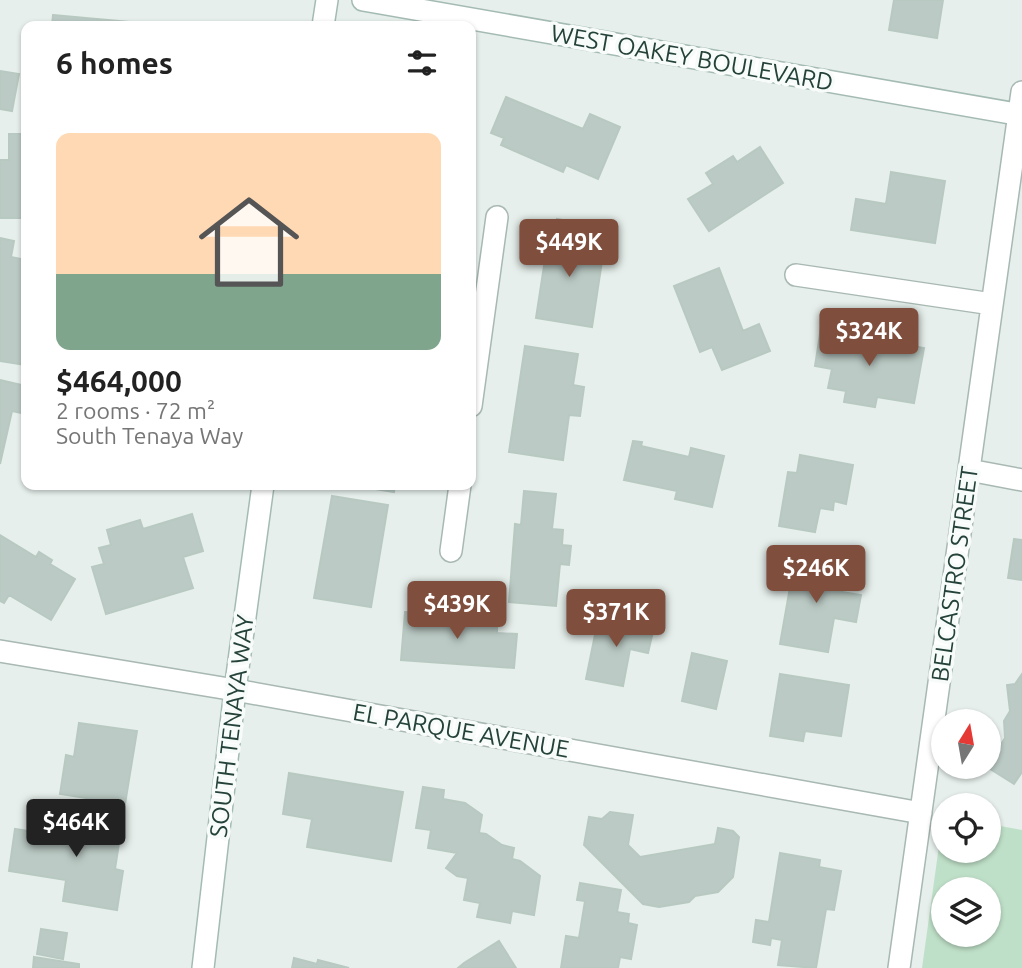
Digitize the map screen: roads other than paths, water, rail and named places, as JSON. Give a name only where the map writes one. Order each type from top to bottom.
[{"type":"street","points":[[324,21],[327,0]]},
{"type":"street","name":"WEST OAKEY BOULEVARD","points":[[363,0],[1021,115]]},
{"type":"street","name":"BELCASTRO STREET","points":[[899,968],[1021,115],[1022,92]]},
{"type":"street","points":[[476,353],[497,217]]},
{"type":"street","points":[[796,275],[992,304]]},
{"type":"street","points":[[969,470],[1022,480]]},
{"type":"street","name":"SOUTH TENAYA WAY","points":[[203,968],[235,691],[262,490]]},
{"type":"street","points":[[451,551],[459,490]]},
{"type":"street","name":"EL PARQUE AVENUE","points":[[0,651],[921,813]]}]
